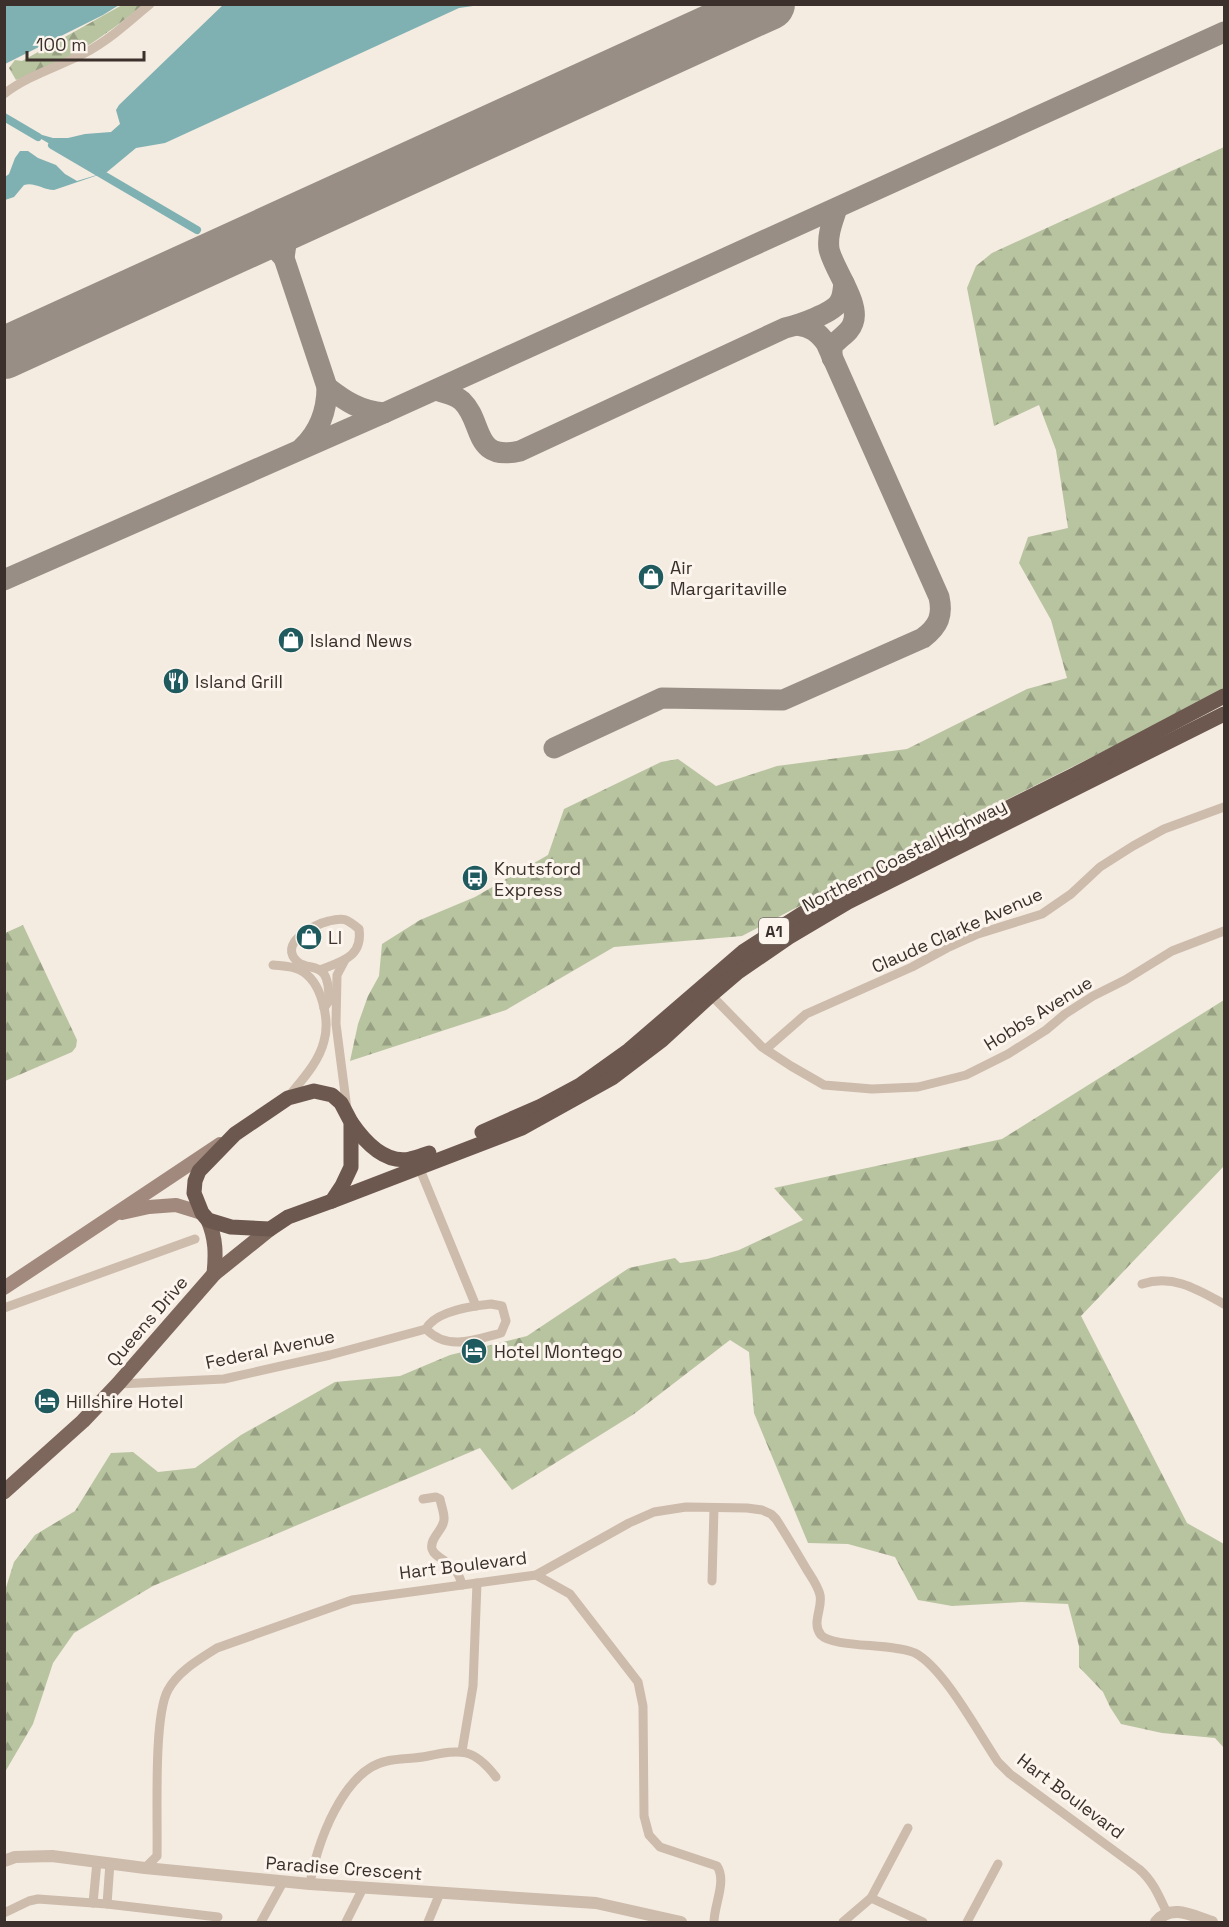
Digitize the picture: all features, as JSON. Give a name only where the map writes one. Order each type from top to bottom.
[{"type":"highway","name":"Northern Coastal Highway","points":[[350,1120],[368,1143],[379,1152],[394,1159],[409,1160],[503,1124],[541,1106],[580,1085],[629,1050],[744,951],[825,899],[1066,779],[1224,696]]},
{"type":"highway","name":"Northern Coastal Highway","points":[[332,1201],[522,1128],[612,1078],[662,1040],[738,972],[789,937],[848,902],[1224,714]]},
{"type":"highway","name":"A1","points":[[205,1216],[194,1193],[199,1171],[235,1134],[288,1098],[314,1091],[332,1095],[341,1103],[350,1120]]},
{"type":"highway","points":[[332,1201],[351,1167],[350,1120]]},
{"type":"highway","name":"A1","points":[[270,1229],[288,1217],[332,1201]]},
{"type":"highway","points":[[205,1216],[231,1227],[270,1229]]},
{"type":"main road","points":[[4,1288],[235,1134]]},
{"type":"main road","points":[[114,1214],[149,1207],[176,1205],[205,1216]]},
{"type":"main road","name":"Queens Drive","points":[[205,1216],[213,1233],[216,1248],[214,1274]]},
{"type":"main road","name":"Queens Drive","points":[[4,1492],[83,1420],[118,1384],[214,1274],[270,1229]]},
{"type":"street","points":[[4,94],[21,83],[92,49],[150,4]]},
{"type":"street","name":"Claude Clarke Avenue","points":[[766,1049],[806,1014],[912,967],[978,934],[1042,914],[1071,894],[1100,867],[1133,846],[1164,829],[1224,807]]},
{"type":"street","points":[[320,970],[345,960],[357,949],[359,929],[348,920],[337,919],[320,923],[297,937],[293,951],[300,963],[320,970],[326,976],[329,1001],[324,1008]]},
{"type":"street","name":"Hobbs Avenue","points":[[711,995],[733,1020],[766,1049],[824,1085],[872,1089],[918,1087],[966,1075],[1008,1054],[1047,1030],[1065,1014],[1093,996],[1125,980],[1172,951],[1224,931]]},
{"type":"street","points":[[345,960],[337,975],[336,1024],[350,1120]]},
{"type":"street","points":[[273,965],[301,970],[317,988],[324,1008],[325,1041],[310,1069],[288,1098]]},
{"type":"street","points":[[418,1167],[476,1306],[491,1304],[502,1306],[507,1321],[501,1333],[453,1343],[435,1338],[426,1329]]},
{"type":"street","points":[[4,1308],[195,1239]]},
{"type":"street","points":[[1142,1284],[1155,1280],[1171,1280],[1205,1293],[1224,1304]]},
{"type":"street","name":"Federal Avenue","points":[[118,1384],[224,1379],[330,1355],[426,1329],[430,1322],[442,1315],[476,1306]]},
{"type":"street","points":[[423,1498],[440,1499],[445,1518],[432,1549],[457,1569],[462,1585]]},
{"type":"street","points":[[712,1581],[714,1508]]},
{"type":"street","name":"Hart Boulevard","points":[[145,1868],[157,1856],[159,1732],[168,1690],[193,1663],[217,1648],[352,1600],[536,1575],[642,1517],[669,1509],[747,1508],[762,1510],[776,1519],[817,1588],[821,1604],[817,1626],[823,1636],[833,1641],[896,1647],[915,1653],[932,1665],[998,1762],[1010,1774],[1148,1877],[1167,1913]]},
{"type":"street","points":[[536,1575],[570,1594],[638,1682],[643,1706],[644,1815],[649,1835],[660,1847],[717,1866],[721,1873],[714,1923]]},
{"type":"street","points":[[462,1751],[473,1686],[477,1583]]},
{"type":"street","points":[[310,1884],[318,1848],[339,1800],[364,1771],[385,1761],[462,1751],[485,1763],[496,1777]]},
{"type":"street","points":[[843,1923],[871,1898],[908,1828]]},
{"type":"street","name":"Paradise Crescent","points":[[4,1861],[34,1855],[283,1882],[596,1903],[681,1923]]},
{"type":"street","points":[[93,1903],[97,1862]]},
{"type":"street","points":[[106,1904],[110,1863]]},
{"type":"street","points":[[967,1923],[998,1864]]},
{"type":"street","points":[[261,1923],[283,1882]]},
{"type":"street","points":[[346,1923],[363,1888]]},
{"type":"street","points":[[428,1923],[440,1893]]},
{"type":"street","points":[[871,1898],[922,1923]]},
{"type":"street","points":[[4,1913],[29,1900],[38,1899],[218,1917]]},
{"type":"street","points":[[1156,1923],[1167,1913],[1183,1912],[1212,1923]]},
{"type":"green space","points":[[122,5],[144,5],[67,58],[51,67],[16,80],[9,68],[15,60],[22,61]]},
{"type":"green space","points":[[1224,147],[1224,691],[932,837],[742,936],[614,947],[506,1010],[350,1061],[358,1024],[368,996],[379,976],[382,944],[420,920],[475,897],[548,855],[564,809],[661,762],[678,759],[716,786],[777,766],[907,749],[1027,689],[1067,678],[1051,620],[1019,563],[1028,537],[1068,528],[1056,450],[1039,405],[994,426],[967,288],[976,266],[992,253]]},
{"type":"green space","points":[[23,925],[77,1040],[72,1052],[5,1081],[5,933]]},
{"type":"green space","points":[[1224,1000],[1224,1166],[1081,1316],[1187,1523],[1224,1544],[1224,1748],[1215,1738],[1162,1733],[1121,1724],[1103,1692],[1079,1667],[1079,1646],[1068,1604],[1022,1602],[952,1606],[918,1600],[895,1557],[848,1544],[808,1543],[754,1413],[749,1352],[730,1340],[634,1414],[512,1490],[480,1448],[153,1586],[74,1633],[53,1663],[33,1724],[5,1772],[4,1594],[14,1562],[35,1535],[75,1511],[111,1453],[133,1452],[158,1472],[195,1468],[241,1435],[335,1382],[400,1376],[450,1355],[527,1336],[629,1268],[675,1258],[680,1263],[707,1259],[739,1250],[803,1220],[774,1188],[1002,1139]]},
{"type":"water","points":[[5,4],[119,5],[5,64]]},
{"type":"water","points":[[224,4],[480,5],[459,8],[165,143],[136,148],[107,172],[54,190],[24,185],[14,197],[5,200],[5,177],[9,174],[20,151],[28,151],[56,165],[77,181],[100,174],[28,131],[53,138],[111,132],[120,124],[116,110],[119,105]]},
{"type":"waterway","points":[[4,117],[38,137]]},
{"type":"waterway","points":[[52,145],[197,230]]},
{"type":"taxiway","points":[[4,580],[384,413],[1224,32]]},
{"type":"taxiway","points":[[832,358],[832,347],[849,330],[854,315],[850,296],[829,249],[830,233],[837,208]]},
{"type":"taxiway","points":[[298,220],[287,237],[284,258],[327,387],[326,404],[318,428],[302,448]]},
{"type":"taxiway","points":[[249,242],[273,246],[284,258]]},
{"type":"taxiway","points":[[436,390],[453,395],[462,401],[474,419],[486,446],[494,451],[505,453],[520,451],[785,328],[831,310],[840,301],[844,283]]},
{"type":"taxiway","points":[[554,748],[662,698],[783,700],[923,638],[939,620],[939,597],[826,343],[814,331],[797,325]]},
{"type":"taxiway","points":[[327,387],[353,404],[384,413]]},
{"type":"runway","points":[[4,353],[769,4]]},
{"type":"place","name":"Air Margaritaville","points":[[651,577]]},
{"type":"place","name":"Island News","points":[[291,640]]},
{"type":"place","name":"Island Grill","points":[[176,681]]},
{"type":"place","name":"Knutsford Express","points":[[475,878]]},
{"type":"place","name":"Ll","points":[[309,937]]},
{"type":"place","name":"Hotel Montego","points":[[474,1351]]},
{"type":"place","name":"Hillshire Hotel","points":[[47,1401]]}]
